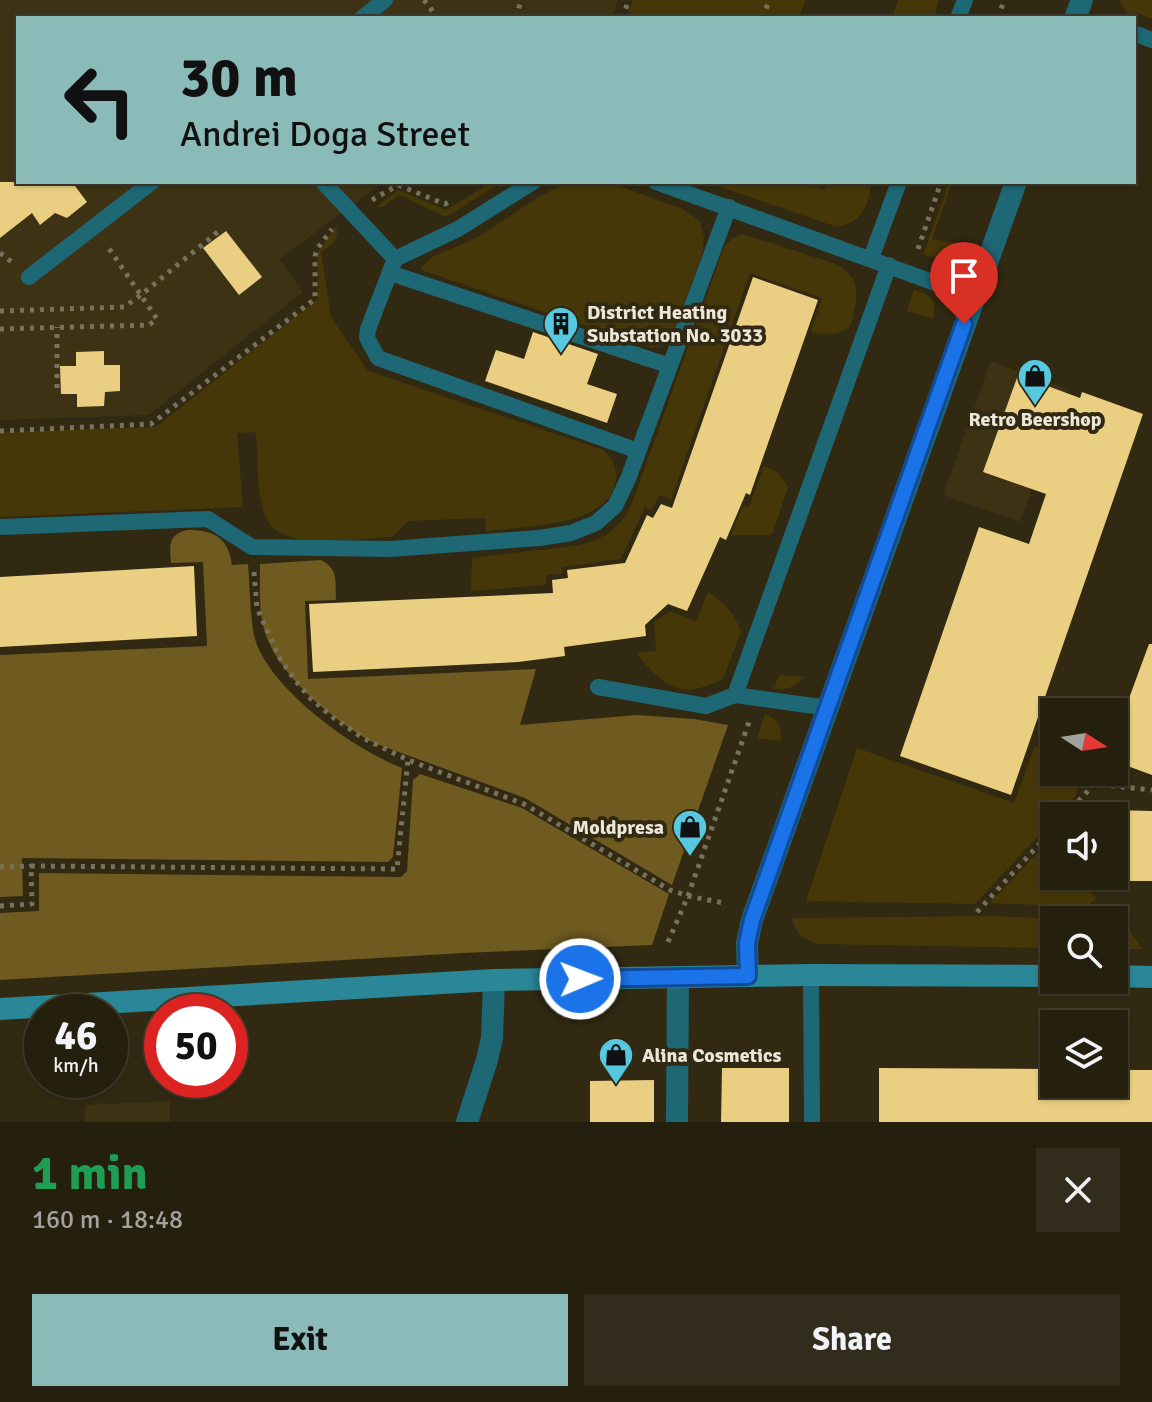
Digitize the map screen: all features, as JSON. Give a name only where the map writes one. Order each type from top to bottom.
[{"type":"main road","points":[[0,1009],[494,980],[811,975],[1040,976]]},
{"type":"main road","points":[[1128,976],[1152,977]]},
{"type":"street","points":[[748,976],[747,943],[752,920],[1015,184]]},
{"type":"street","points":[[677,1122],[678,977]]},
{"type":"street","points":[[467,1122],[492,1038],[494,980]]},
{"type":"lane","points":[[365,16],[385,0]]},
{"type":"lane","points":[[29,277],[149,184]]},
{"type":"lane","points":[[325,184],[352,213],[392,266],[670,366]]},
{"type":"lane","points":[[530,184],[392,266],[367,338],[378,358],[638,451]]},
{"type":"lane","points":[[662,184],[974,297]]},
{"type":"lane","points":[[871,258],[898,184]]},
{"type":"lane","points":[[0,527],[208,519],[252,547],[390,549],[539,538],[571,533],[596,523],[615,506],[628,479],[729,207]]},
{"type":"lane","points":[[735,695],[889,265]]},
{"type":"lane","points":[[598,687],[706,706],[735,695],[828,708]]},
{"type":"lane","points":[[811,975],[812,1122]]},
{"type":"path","points":[[424,0],[436,16]]},
{"type":"path","points":[[0,431],[151,424],[315,299],[317,249],[338,221],[398,185],[445,204],[457,197]]},
{"type":"path","points":[[0,329],[149,325],[157,319],[94,227]]},
{"type":"path","points":[[0,311],[124,307],[220,230]]},
{"type":"path","points":[[57,327],[57,388]]},
{"type":"path","points":[[252,547],[257,608],[279,657],[311,699],[334,718],[363,738],[408,760],[524,804],[670,890],[724,903]]},
{"type":"path","points":[[0,867],[397,869],[408,760]]},
{"type":"path","points":[[1078,802],[1094,784],[1152,790]]},
{"type":"path","points":[[977,912],[1040,843]]},
{"type":"path","points":[[0,906],[32,904],[31,866]]},
{"type":"path","points":[[668,942],[688,896]]},
{"type":"shaded area","points":[[0,0],[618,0],[613,16],[16,16],[16,184],[381,184],[279,259],[303,292],[149,415],[0,420]]},
{"type":"shaded area","points":[[633,0],[805,0],[800,16],[628,16]]},
{"type":"shaded area","points":[[898,0],[939,0],[934,16],[893,16]]},
{"type":"shaded area","points":[[1119,0],[1152,0],[1152,19],[1127,13]]},
{"type":"shaded area","points":[[489,184],[500,184],[447,216],[399,195],[383,207],[376,207],[398,190],[446,210]]},
{"type":"shaded area","points":[[565,184],[614,184],[683,209],[700,221],[703,251],[674,332],[665,344],[651,348],[421,270],[433,257],[476,237]]},
{"type":"shaded area","points":[[712,184],[808,184],[824,190],[826,184],[871,184],[862,212],[852,222],[837,227]]},
{"type":"shaded area","points":[[948,184],[951,184],[932,239],[957,243],[943,256],[923,255]]},
{"type":"shaded area","points":[[336,226],[336,239],[321,252],[331,317],[368,371],[603,450],[613,462],[616,477],[612,494],[600,506],[564,521],[521,528],[486,531],[485,518],[408,521],[392,537],[300,539],[277,531],[266,516],[259,487],[255,432],[237,433],[243,507],[0,517],[0,432],[156,427],[318,299],[318,252]]},
{"type":"shaded area","points":[[743,234],[833,263],[847,272],[856,287],[850,326],[835,333],[811,332],[822,298],[750,273],[671,500],[659,495],[652,510],[645,507],[621,559],[562,567],[562,574],[546,575],[546,585],[471,591],[472,558],[584,543],[597,539],[618,525],[634,498],[724,247],[732,238]]},
{"type":"shaded area","points":[[914,290],[932,299],[933,319],[907,311]]},
{"type":"shaded area","points":[[991,361],[1067,389],[1020,522],[943,495]]},
{"type":"shaded area","points":[[764,466],[779,473],[788,487],[773,532],[770,535],[731,535],[743,506],[749,507]]},
{"type":"shaded area","points":[[187,530],[218,537],[227,548],[232,565],[248,564],[255,638],[267,664],[281,682],[340,734],[402,768],[393,857],[388,862],[22,858],[23,896],[0,897],[0,655],[207,646],[203,562],[171,563],[173,538]]},
{"type":"shaded area","points":[[321,560],[333,572],[336,600],[305,601],[308,679],[536,669],[520,725],[637,715],[728,725],[672,885],[525,798],[374,743],[340,721],[305,692],[267,639],[261,613],[260,564]]},
{"type":"shaded area","points":[[708,592],[729,609],[741,632],[723,679],[695,689],[674,687],[636,653],[656,651],[654,622],[670,611],[696,621]]},
{"type":"shaded area","points":[[779,675],[805,677],[791,687],[774,689]]},
{"type":"shaded area","points":[[765,714],[778,724],[781,741],[757,738]]},
{"type":"shaded area","points":[[1035,746],[1040,748],[1040,786],[1078,786],[1070,802],[1040,802],[1040,834],[975,904],[806,901],[857,748],[1014,803]]},
{"type":"shaded area","points":[[420,774],[522,808],[669,894],[652,945],[0,980],[0,913],[39,911],[39,873],[401,877],[407,871],[413,780]]},
{"type":"shaded area","points":[[1040,850],[1040,890],[1089,890],[1096,898],[1088,906],[990,903]]},
{"type":"shaded area","points":[[792,918],[1040,918],[1040,948],[818,944],[801,935]]},
{"type":"shaded area","points":[[1128,930],[1143,949],[1128,949]]},
{"type":"shaded area","points":[[170,1101],[170,1122],[85,1122],[85,1105]]},
{"type":"building","points":[[0,182],[74,184],[87,202],[67,218],[55,213],[40,225],[32,213],[0,238]]},
{"type":"building","points":[[226,231],[262,277],[239,295],[203,248]]},
{"type":"building","points":[[753,277],[818,300],[750,495],[746,493],[726,540],[720,537],[687,611],[668,604],[645,625],[646,636],[564,647],[565,656],[518,662],[313,672],[309,604],[553,593],[552,580],[568,578],[567,570],[625,563],[647,515],[653,518],[661,504],[672,508]]},
{"type":"building","points":[[533,332],[598,354],[587,384],[617,394],[607,423],[485,381],[496,350],[524,359]]},
{"type":"building","points":[[104,351],[104,365],[120,365],[120,391],[105,392],[104,406],[77,407],[77,394],[61,394],[60,366],[76,366],[76,352]]},
{"type":"building","points":[[1018,375],[1080,398],[1082,392],[1143,414],[1045,698],[1040,698],[1040,711],[1011,795],[900,756],[979,527],[1029,544],[1046,494],[983,472]]},
{"type":"building","points":[[194,566],[197,636],[0,647],[0,577]]},
{"type":"building","points":[[1149,644],[1152,644],[1152,775],[1128,766],[1128,701]]},
{"type":"building","points":[[1128,810],[1152,811],[1152,881],[1128,881]]},
{"type":"building","points":[[722,1068],[789,1068],[789,1122],[721,1122]]},
{"type":"building","points":[[879,1068],[1040,1069],[1040,1098],[1128,1098],[1128,1070],[1152,1070],[1152,1122],[879,1122]]},
{"type":"building","points":[[654,1080],[654,1122],[590,1122],[590,1081]]},
{"type":"place","name":"District Heating Substation No. 3033","points":[[561,355]]},
{"type":"place","name":"Retro Beershop","points":[[1035,407]]},
{"type":"place","name":"Moldpresa","points":[[690,858]]},
{"type":"place","name":"Alina Cosmetics","points":[[616,1086]]},
{"type":"route","points":[[580,979],[748,976],[747,943],[752,920],[964,324]]}]
